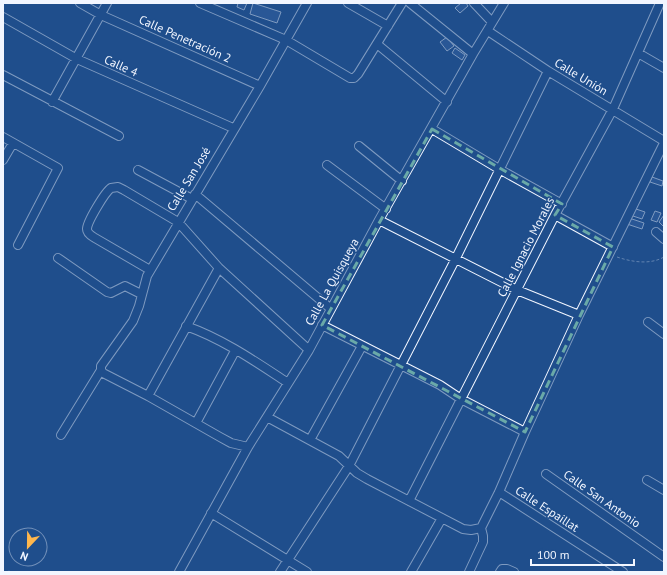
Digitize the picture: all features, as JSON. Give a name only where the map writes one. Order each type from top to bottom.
[{"type":"street","name":"Calle Penetración 2","points":[[80,3],[101,15],[260,86]]},
{"type":"street","points":[[52,102],[107,3]]},
{"type":"street","points":[[200,3],[286,40],[350,78],[354,78],[358,74],[402,3]]},
{"type":"street","name":"Calle San José","points":[[61,435],[101,370],[101,366],[132,321],[150,270],[260,86],[307,3]]},
{"type":"street","points":[[348,3],[388,26]]},
{"type":"street","points":[[410,3],[473,54]]},
{"type":"street","points":[[474,3],[492,22]]},
{"type":"street","name":"Calle La Quisqueya","points":[[179,572],[248,447],[309,350],[379,220],[432,129],[473,54],[504,3]]},
{"type":"street","name":"Calle Ignacio Morales","points":[[409,501],[555,215],[612,109],[660,3]]},
{"type":"street","name":"Calle 4","points":[[3,17],[77,58],[234,128]]},
{"type":"street","name":"Calle Unión","points":[[488,31],[548,71],[664,142]]},
{"type":"street","points":[[377,44],[447,102]]},
{"type":"street","points":[[638,53],[664,68]]},
{"type":"street","points":[[280,572],[349,466],[455,260],[548,71]]},
{"type":"street","points":[[3,75],[119,136]]},
{"type":"street","points":[[432,129],[562,204]]},
{"type":"street","points":[[3,137],[58,168],[18,245]]},
{"type":"street","points":[[469,572],[483,542],[481,528],[499,492],[579,315],[664,142]]},
{"type":"street","points":[[3,160],[13,143]]},
{"type":"street","points":[[359,146],[402,181]]},
{"type":"street","points":[[327,164],[386,209]]},
{"type":"street","points":[[138,170],[193,197],[331,309]]},
{"type":"street","points":[[150,270],[88,233],[87,230],[89,223],[105,193],[111,188],[118,188],[178,222],[219,268],[309,350]]},
{"type":"street","points":[[555,215],[611,250]]},
{"type":"street","points":[[379,220],[455,260],[517,290],[579,315]]},
{"type":"street","points":[[656,232],[664,239]]},
{"type":"street","points":[[58,258],[107,292],[111,293],[125,286],[141,294]]},
{"type":"street","points":[[148,396],[219,268]]},
{"type":"street","points":[[648,322],[664,334]]},
{"type":"street","points":[[322,325],[440,385],[461,399],[525,432]]},
{"type":"street","points":[[186,326],[202,331],[288,384]]},
{"type":"street","points":[[310,440],[362,346]]},
{"type":"street","points":[[196,423],[235,351]]},
{"type":"street","points":[[101,370],[103,373],[148,396],[231,443],[248,447]]},
{"type":"street","points":[[267,417],[339,456],[349,466],[367,479],[409,501],[463,529],[471,530],[481,528]]},
{"type":"street","name":"Calle San Antonio","points":[[546,474],[664,557]]},
{"type":"street","points":[[648,480],[664,490]]},
{"type":"street","name":"Calle Espaillat","points":[[499,492],[623,572]]},
{"type":"street","points":[[212,513],[307,572]]},
{"type":"street","points":[[411,572],[442,518]]},
{"type":"street","points":[[500,572],[504,568],[514,572]]},
{"type":"path","points":[[611,250],[629,261],[657,261],[664,257]]},
{"type":"highlighted area","points":[[432,129],[562,204],[555,215],[613,247],[525,432],[322,325]]},
{"type":"building","points":[[238,3],[247,3],[244,10],[237,7]]},
{"type":"building","points":[[253,3],[281,12],[277,23],[250,14]]},
{"type":"building","points":[[461,3],[466,3],[468,6],[460,13],[455,8]]},
{"type":"building","points":[[447,37],[454,46],[447,51],[440,42]]},
{"type":"building","points":[[455,48],[465,55],[462,60],[452,53]]},
{"type":"building","points":[[652,177],[663,181],[662,186],[650,182]]},
{"type":"building","points":[[633,208],[645,212],[642,219],[630,215]]},
{"type":"building","points":[[655,211],[661,213],[657,222],[651,220]]},
{"type":"building","points":[[664,215],[664,225],[663,226],[659,222]]},
{"type":"building","points":[[629,218],[644,223],[642,229],[627,224]]}]
